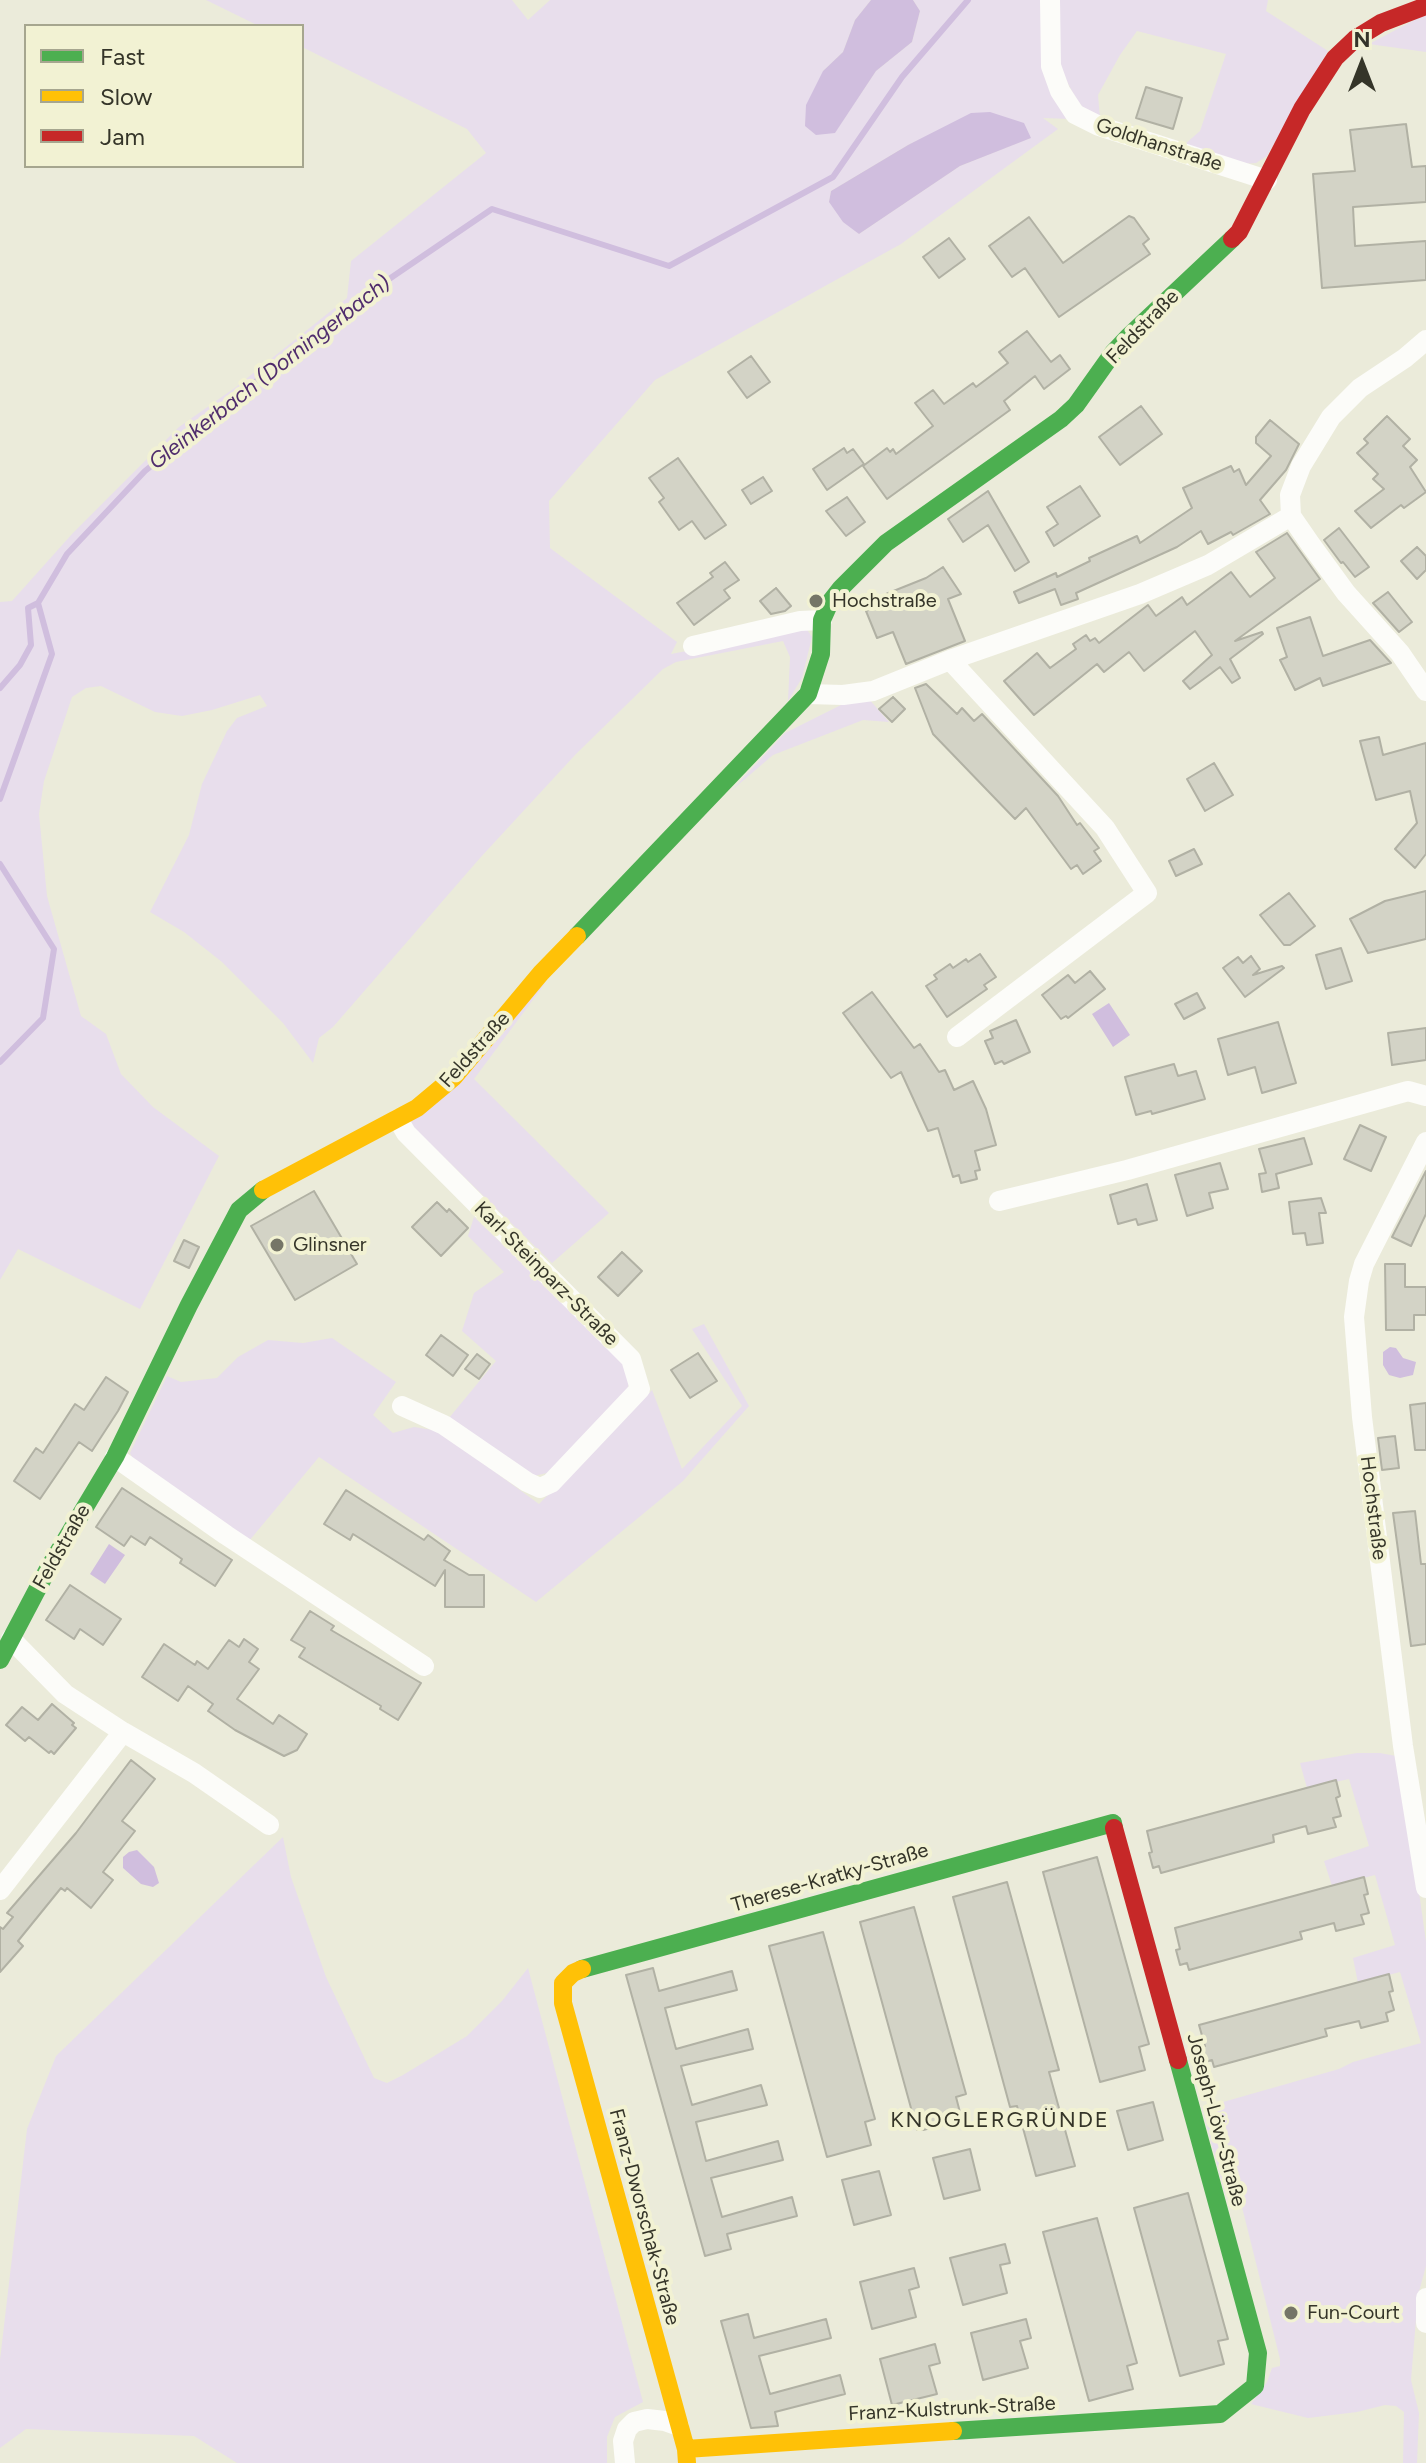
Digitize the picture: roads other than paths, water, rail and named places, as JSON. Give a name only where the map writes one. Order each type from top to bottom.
[{"type":"street","name":"Goldhanstraße","points":[[1050,0],[1051,66],[1060,91],[1075,114],[1099,126],[1267,180]]},
{"type":"street","name":"Feldstraße","points":[[0,1660],[48,1569],[115,1457],[239,1210],[272,1184],[398,1119],[454,1077],[541,973],[808,694],[821,654],[822,620],[841,588],[886,543],[1061,419],[1076,405],[1129,336],[1239,232],[1302,109],[1335,58],[1355,39],[1381,23],[1426,6]]},
{"type":"street","points":[[1426,340],[1360,388],[1331,417],[1293,482],[1290,495],[1291,516],[1346,593],[1400,653],[1426,691]]},
{"type":"street","points":[[808,694],[843,695],[873,691],[950,660],[1182,577],[1229,554],[1291,516]]},
{"type":"street","points":[[693,646],[800,621],[822,620]]},
{"type":"street","points":[[950,660],[1105,828],[1147,893],[957,1037]]},
{"type":"street","points":[[999,1201],[1127,1170],[1408,1091],[1426,1096]]},
{"type":"street","name":"Karl-Steinparz-Straße","points":[[398,1119],[406,1133],[631,1359],[640,1389],[551,1483],[540,1488],[444,1425],[402,1406]]},
{"type":"street","name":"Hochstraße","points":[[1426,1142],[1364,1264],[1354,1317],[1362,1417],[1401,1732],[1426,1888]]},
{"type":"street","points":[[115,1457],[226,1535],[424,1666]]},
{"type":"street","points":[[11,1639],[65,1694],[194,1773],[269,1825]]},
{"type":"street","points":[[0,1890],[123,1732]]},
{"type":"street","name":"Therese-Kratky-Straße","points":[[563,1983],[573,1973],[591,1965],[1113,1823]]},
{"type":"street","name":"Joseph-Löw-Straße","points":[[1113,1823],[1258,2353],[1255,2386],[1220,2414]]},
{"type":"street","name":"Franz-Dworschak-Straße","points":[[563,1983],[563,2003],[686,2456]]},
{"type":"street","points":[[1426,2298],[1426,2323]]},
{"type":"street","name":"Franz-Kulstrunk-Straße","points":[[686,2456],[1220,2414]]},
{"type":"street","points":[[625,2463],[623,2441],[627,2429],[634,2422],[647,2419],[679,2426]]},
{"type":"waterway","name":"Gleinkerbach (Dorningerbach)","points":[[0,799],[52,654],[38,603],[67,554],[145,471],[348,307],[492,209],[669,266],[833,177],[902,77],[968,0]]},
{"type":"waterway","points":[[0,688],[20,665],[31,645],[28,608],[38,603]]},
{"type":"waterway","name":"Gleinkerbach (Dorningerbach)","points":[[0,864],[54,949],[43,1018],[0,1062]]},
{"type":"place","name":"Hochstraße","points":[[816,601]]},
{"type":"place","name":"Glinsner","points":[[277,1245]]},
{"type":"place","name":"Fun-Court","points":[[1291,2313]]},
{"type":"district","name":"KNOGLERGRÜNDE","points":[[1000,2121]]}]
